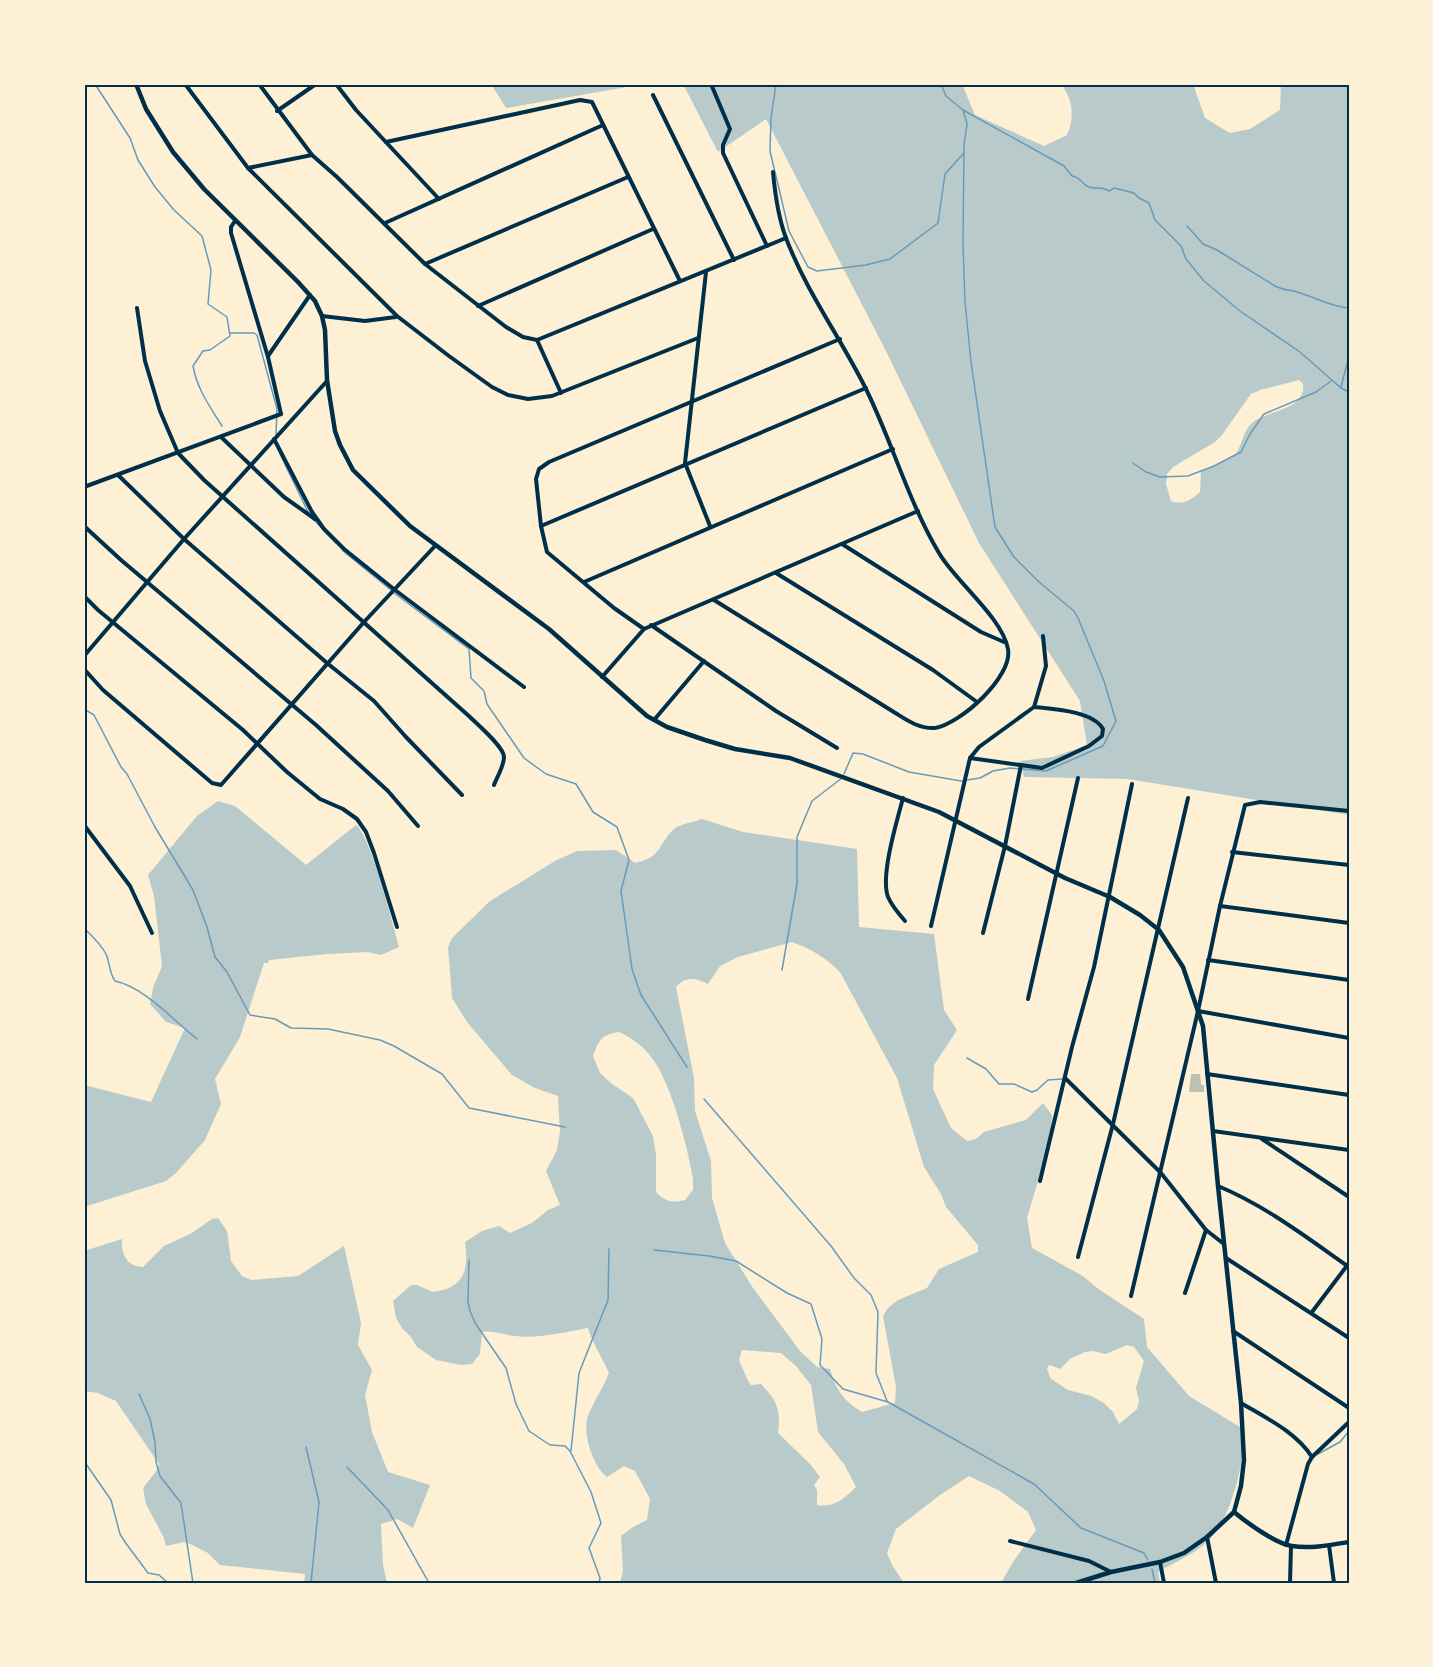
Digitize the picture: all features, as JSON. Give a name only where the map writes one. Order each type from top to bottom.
[{"type":"street","points":[[136,84],[146,109],[173,152],[204,189],[310,295],[322,316],[325,330],[327,380],[336,437],[353,470],[391,508],[435,546],[521,607],[654,720],[667,727],[735,749],[790,758],[903,798],[955,820],[1132,910],[1158,930],[1183,967],[1203,1026],[1241,1403],[1243,1477],[1234,1512],[1207,1537],[1184,1553],[1160,1562],[1112,1572],[1076,1583]]},
{"type":"street","points":[[186,84],[248,168],[397,316],[492,387],[507,395],[520,399],[539,399],[561,393],[698,338]]},
{"type":"street","points":[[259,84],[276,111],[312,155],[425,264],[516,334],[537,340],[786,238]]},
{"type":"street","points":[[276,111],[316,84]]},
{"type":"street","points":[[336,84],[356,110],[439,199]]},
{"type":"street","points":[[711,84],[730,129],[723,145],[723,153],[767,246]]},
{"type":"street","points":[[653,95],[734,260]]},
{"type":"street","points":[[386,142],[580,100],[592,102],[680,281]]},
{"type":"street","points":[[385,223],[603,125]]},
{"type":"street","points":[[248,168],[312,155]]},
{"type":"street","points":[[714,600],[918,726],[930,728],[945,724],[960,716],[994,685],[1003,671],[1008,656],[1005,642],[991,618],[943,560],[918,511],[866,388],[809,287],[786,238],[777,205],[772,172]]},
{"type":"street","points":[[425,264],[628,177]]},
{"type":"street","points":[[236,221],[231,227],[231,233],[268,357],[281,414],[288,422]]},
{"type":"street","points":[[478,306],[653,229]]},
{"type":"street","points":[[706,272],[685,463],[710,527]]},
{"type":"street","points":[[268,357],[310,295]]},
{"type":"street","points":[[137,308],[144,362],[152,392],[178,453],[204,480],[470,717],[499,747],[504,754],[504,760],[494,785]]},
{"type":"street","points":[[322,316],[365,321],[397,316]]},
{"type":"street","points":[[644,629],[614,608],[548,552],[541,526],[537,476],[539,469],[549,462],[840,339]]},
{"type":"street","points":[[537,340],[561,393]]},
{"type":"street","points":[[84,656],[147,581],[327,380]]},
{"type":"street","points":[[541,526],[866,388]]},
{"type":"street","points":[[84,487],[281,414]]},
{"type":"street","points":[[220,437],[284,497],[318,521],[344,549],[394,590],[524,687]]},
{"type":"street","points":[[274,439],[318,521]]},
{"type":"street","points":[[584,582],[893,449]]},
{"type":"street","points":[[118,475],[184,539],[374,701],[462,795]]},
{"type":"street","points":[[602,677],[644,629],[651,625],[918,511]]},
{"type":"street","points":[[84,526],[316,725],[388,791],[418,826]]},
{"type":"street","points":[[841,543],[981,632],[1005,642]]},
{"type":"street","points":[[84,669],[129,712],[212,783],[221,785],[327,663],[435,546]]},
{"type":"street","points":[[776,572],[933,670],[977,702]]},
{"type":"street","points":[[84,596],[243,730],[320,799],[343,809],[357,819],[371,843],[397,927]]},
{"type":"street","points":[[651,625],[776,711],[837,748]]},
{"type":"street","points":[[931,926],[970,758],[977,749],[1034,707],[1046,666],[1043,636]]},
{"type":"street","points":[[654,720],[704,661]]},
{"type":"street","points":[[970,758],[1039,768],[1048,766],[1093,744],[1103,733],[1099,723],[1084,716],[1034,707]]},
{"type":"street","points":[[983,933],[1005,846],[1020,765]]},
{"type":"street","points":[[1028,999],[1078,778]]},
{"type":"street","points":[[1040,1181],[1094,968],[1132,784]]},
{"type":"street","points":[[903,798],[893,837],[886,888],[891,904],[905,921]]},
{"type":"street","points":[[1078,1257],[1113,1124],[1188,798]]},
{"type":"street","points":[[1131,1296],[1244,808],[1248,803],[1260,802],[1349,811]]},
{"type":"street","points":[[84,825],[130,886],[152,933]]},
{"type":"street","points":[[1232,852],[1349,865]]},
{"type":"street","points":[[1220,906],[1349,923]]},
{"type":"street","points":[[1208,960],[1349,980]]},
{"type":"street","points":[[1198,1011],[1349,1038]]},
{"type":"street","points":[[1207,1074],[1349,1095]]},
{"type":"street","points":[[1065,1077],[1161,1173],[1206,1230],[1224,1244]]},
{"type":"street","points":[[1213,1131],[1349,1150]]},
{"type":"street","points":[[1261,1138],[1349,1197]]},
{"type":"street","points":[[1218,1186],[1273,1214],[1348,1265],[1312,1312]]},
{"type":"street","points":[[1185,1293],[1206,1230]]},
{"type":"street","points":[[1225,1257],[1349,1338]]},
{"type":"street","points":[[1233,1331],[1349,1408]]},
{"type":"street","points":[[1241,1403],[1281,1427],[1306,1448],[1312,1457]]},
{"type":"street","points":[[1290,1583],[1289,1545],[1306,1471],[1312,1457],[1349,1422]]},
{"type":"street","points":[[1234,1512],[1254,1527],[1289,1545],[1329,1545],[1349,1542]]},
{"type":"street","points":[[1207,1537],[1216,1583]]},
{"type":"street","points":[[1010,1541],[1089,1561],[1112,1572]]},
{"type":"street","points":[[1329,1545],[1334,1583]]},
{"type":"street","points":[[1160,1562],[1164,1583]]},
{"type":"shaded area","points":[[491,84],[644,84],[506,108]]},
{"type":"shaded area","points":[[683,84],[962,84],[975,115],[1044,146],[1067,135],[1070,129],[1072,109],[1061,84],[1193,84],[1205,118],[1230,133],[1250,129],[1280,110],[1281,84],[1349,84],[1349,815],[1128,779],[1024,777],[1020,761],[1053,757],[1087,745],[1080,701],[979,543],[885,349],[766,119],[718,152]],"holes":[[[1299,380],[1303,384],[1298,400],[1252,423],[1234,455],[1201,472],[1200,492],[1186,501],[1179,503],[1171,501],[1166,484],[1167,474],[1173,467],[1215,442],[1251,394]]]},
{"type":"shaded area","points":[[218,801],[235,806],[306,865],[356,825],[375,863],[399,947],[381,955],[368,952],[327,954],[269,960],[268,963],[264,963],[240,1037],[215,1079],[221,1104],[205,1140],[166,1181],[84,1207],[84,1085],[151,1102],[185,1028],[166,1022],[150,1004],[153,988],[162,966],[154,896],[148,875],[197,816]]},
{"type":"shaded area","points":[[702,819],[743,832],[857,849],[859,927],[934,934],[944,1010],[957,1030],[934,1065],[933,1089],[951,1128],[967,1141],[976,1139],[984,1132],[1026,1120],[1043,1103],[1052,1115],[1051,1137],[1027,1218],[1032,1248],[1083,1276],[1144,1319],[1147,1347],[1189,1396],[1240,1427],[1241,1465],[1227,1512],[1209,1540],[1191,1554],[1158,1572],[1160,1583],[1001,1583],[1036,1530],[1028,1512],[1000,1491],[969,1476],[896,1529],[887,1553],[904,1583],[620,1583],[623,1570],[621,1536],[647,1520],[650,1499],[635,1471],[624,1466],[607,1477],[593,1458],[586,1432],[588,1416],[609,1373],[588,1328],[533,1337],[482,1332],[480,1354],[472,1364],[461,1365],[436,1360],[417,1347],[396,1318],[393,1301],[411,1285],[417,1285],[433,1292],[444,1290],[458,1282],[465,1269],[465,1242],[482,1231],[499,1226],[510,1233],[532,1223],[548,1210],[560,1205],[546,1171],[557,1150],[560,1131],[558,1096],[535,1088],[512,1075],[467,1022],[452,998],[448,947],[452,938],[490,901],[555,861],[577,851],[616,850],[635,863],[655,854],[674,829]],"holes":[[[792,942],[818,954],[840,972],[897,1078],[924,1167],[941,1194],[946,1207],[978,1245],[978,1252],[939,1269],[927,1288],[898,1300],[888,1308],[883,1316],[896,1387],[895,1403],[862,1412],[850,1404],[838,1389],[830,1369],[817,1367],[800,1351],[753,1288],[725,1243],[712,1198],[711,1161],[695,1111],[694,1078],[676,987],[683,981],[691,979],[708,984],[720,966],[738,957]],[[619,1032],[637,1043],[652,1058],[666,1084],[683,1133],[693,1179],[693,1190],[685,1200],[669,1201],[656,1192],[656,1155],[653,1136],[633,1098],[600,1073],[593,1056],[601,1039]],[[1127,1345],[1134,1347],[1144,1361],[1136,1388],[1139,1401],[1137,1409],[1119,1424],[1113,1412],[1104,1403],[1091,1396],[1068,1390],[1050,1378],[1047,1368],[1049,1365],[1060,1369],[1070,1359],[1085,1352],[1106,1354]],[[742,1350],[781,1353],[796,1366],[811,1385],[818,1432],[844,1464],[856,1487],[843,1498],[834,1504],[817,1505],[817,1490],[814,1485],[820,1477],[778,1433],[777,1406],[761,1384],[751,1385],[739,1360]]]},
{"type":"shaded area","points":[[218,1218],[227,1231],[231,1261],[242,1276],[251,1280],[298,1276],[344,1246],[361,1323],[358,1345],[372,1370],[365,1395],[372,1432],[388,1472],[430,1485],[413,1528],[397,1519],[381,1524],[383,1565],[387,1583],[304,1583],[305,1574],[220,1565],[208,1553],[190,1544],[184,1542],[166,1546],[146,1504],[143,1488],[159,1464],[116,1401],[98,1393],[84,1391],[84,1251],[122,1239],[122,1249],[129,1262],[132,1265],[143,1267],[164,1246],[192,1233],[212,1219]]},
{"type":"building","points":[[1191,1074],[1200,1074],[1204,1092],[1189,1092]]},
{"type":"waterway","points":[[95,84],[130,138],[138,160],[155,187],[174,210],[202,236],[211,270],[208,304],[227,317],[230,336],[210,350],[203,351],[193,366],[201,390],[222,426]]},
{"type":"waterway","points":[[776,84],[771,118],[770,151],[789,231],[808,267],[817,271],[866,265],[890,259],[938,223],[945,174],[964,153]]},
{"type":"waterway","points":[[941,84],[946,96],[963,110],[1064,166],[1072,176],[1086,186],[1109,191],[1114,188],[1134,193],[1149,203],[1155,220],[1181,246],[1186,259],[1204,281],[1240,311],[1300,352],[1341,388],[1349,392]]},
{"type":"waterway","points":[[844,774],[853,753],[863,754],[909,772],[961,781],[980,778],[993,771],[1010,768],[1046,771],[1103,746],[1116,721],[1104,681],[1074,611],[1039,582],[1014,557],[995,527],[971,362],[965,302],[964,145],[967,124],[963,110]]},
{"type":"waterway","points":[[1187,226],[1203,244],[1217,250],[1275,286],[1349,308]]},
{"type":"waterway","points":[[230,333],[257,335],[277,409],[276,435]]},
{"type":"waterway","points":[[1341,387],[1349,356]]},
{"type":"waterway","points":[[1133,463],[1146,472],[1160,477],[1188,476],[1214,466],[1241,452],[1264,414],[1316,392],[1331,381]]},
{"type":"waterway","points":[[280,454],[308,512]]},
{"type":"waterway","points":[[310,516],[336,543]]},
{"type":"waterway","points":[[343,551],[391,590]]},
{"type":"waterway","points":[[394,593],[469,649],[471,678],[484,691],[487,704],[524,758],[546,774],[576,784],[593,812],[617,827],[629,860],[621,891],[632,969],[641,995],[687,1067]]},
{"type":"waterway","points":[[84,709],[94,715],[121,767],[193,890],[215,957],[227,972],[250,1015],[275,1019],[291,1028],[328,1029],[380,1040],[442,1074],[469,1108],[565,1127]]},
{"type":"waterway","points":[[782,970],[797,884],[797,837],[812,801],[842,778]]},
{"type":"waterway","points":[[84,928],[104,950],[115,981],[126,984],[147,997],[197,1039]]},
{"type":"waterway","points":[[967,1058],[986,1069],[999,1084],[1014,1084],[1032,1092],[1048,1080],[1062,1079]]},
{"type":"waterway","points":[[84,1095],[86,1104],[84,1110]]},
{"type":"waterway","points":[[704,1099],[831,1246],[854,1278],[871,1295],[878,1312],[876,1373],[887,1401]]},
{"type":"waterway","points":[[571,1451],[579,1373],[608,1300],[609,1249]]},
{"type":"waterway","points":[[654,1250],[736,1261],[787,1293],[811,1304],[822,1339],[820,1365],[843,1389],[888,1402],[1034,1484],[1081,1528],[1144,1553],[1148,1560]]},
{"type":"waterway","points":[[469,1260],[468,1302],[470,1311],[475,1323],[506,1368],[516,1404],[529,1431],[550,1445],[565,1446],[570,1451],[591,1492],[601,1523],[589,1548],[600,1578],[599,1583]]},
{"type":"waterway","points":[[139,1394],[150,1419],[160,1476],[181,1503],[193,1583]]},
{"type":"waterway","points":[[1318,1454],[1340,1442],[1349,1431]]},
{"type":"waterway","points":[[306,1447],[319,1502],[311,1583]]},
{"type":"waterway","points":[[84,1461],[111,1500],[120,1534],[125,1542],[148,1573],[159,1575],[168,1583]]},
{"type":"waterway","points":[[347,1467],[388,1510],[429,1583]]},
{"type":"waterway","points":[[1152,1569],[1155,1583]]}]
